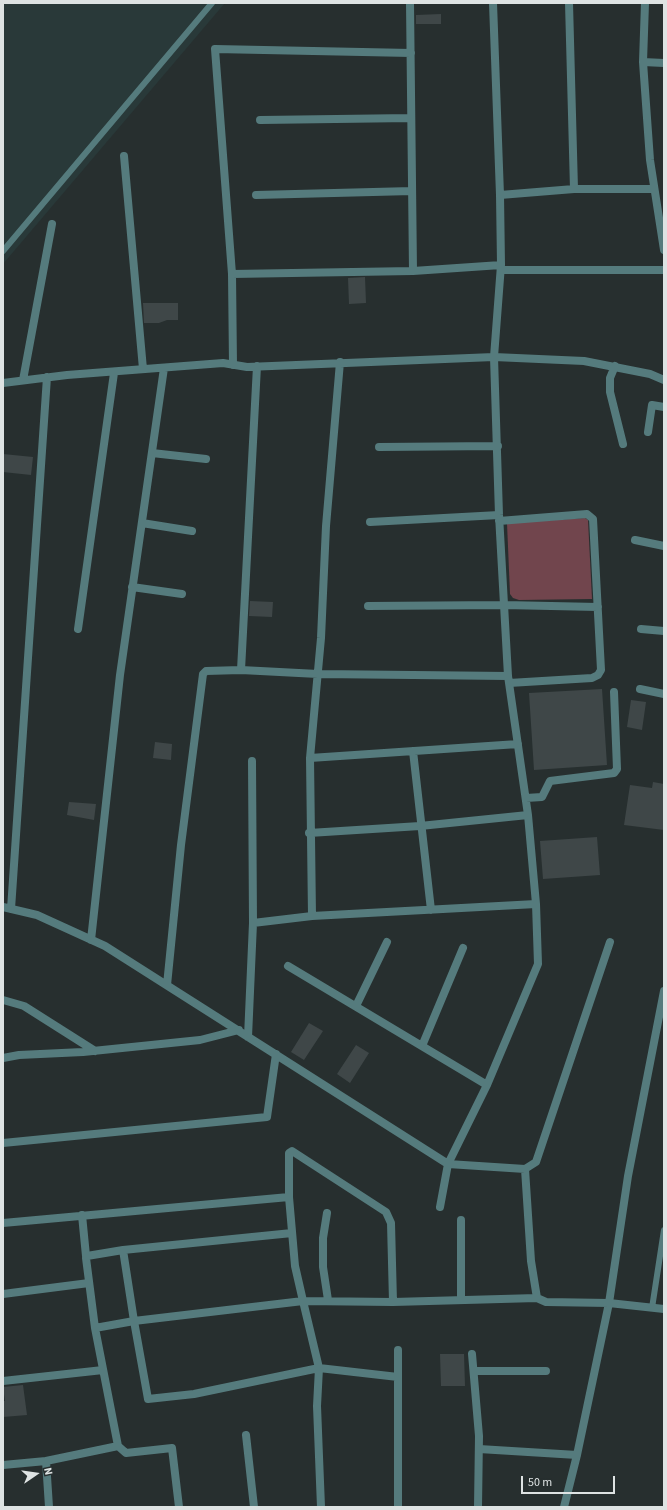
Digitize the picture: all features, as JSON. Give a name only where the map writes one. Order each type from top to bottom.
[{"type":"street","points":[[410,3],[413,271]]},
{"type":"street","points":[[440,1207],[448,1164],[488,1085],[538,964],[536,904],[528,815],[508,679],[499,518],[498,446],[494,357],[501,267],[493,3]]},
{"type":"street","points":[[569,3],[574,189]]},
{"type":"street","points":[[645,3],[643,62],[650,160],[664,250]]},
{"type":"street","points":[[233,365],[232,274],[215,49],[411,53]]},
{"type":"street","points":[[643,62],[664,62]]},
{"type":"street","points":[[260,120],[411,118]]},
{"type":"street","points":[[124,156],[143,369]]},
{"type":"street","points":[[500,195],[574,189],[654,189]]},
{"type":"street","points":[[256,195],[412,190]]},
{"type":"street","points":[[23,380],[52,224]]},
{"type":"street","points":[[232,274],[413,271],[501,267],[664,270]]},
{"type":"street","points":[[3,382],[47,377],[114,373],[143,369],[223,364],[257,366],[494,357],[584,361],[650,374],[664,380]]},
{"type":"street","points":[[312,916],[309,833],[310,758],[318,674],[323,606],[326,526],[340,362]]},
{"type":"street","points":[[241,670],[257,366]]},
{"type":"street","points":[[614,366],[610,378],[610,392],[623,444]]},
{"type":"street","points":[[91,940],[120,675],[164,368]]},
{"type":"street","points":[[78,629],[114,373]]},
{"type":"street","points":[[47,377],[7,908],[37,915],[104,946],[239,1030],[448,1164],[525,1169],[536,1162],[610,942]]},
{"type":"street","points":[[648,432],[652,405],[664,407]]},
{"type":"street","points":[[379,447],[498,446]]},
{"type":"street","points":[[152,453],[206,459]]},
{"type":"street","points":[[167,985],[181,845],[203,674],[209,670],[241,670],[318,674],[508,679],[592,678],[598,675],[601,670],[593,519],[591,516],[587,514],[370,522]]},
{"type":"street","points":[[142,524],[192,531]]},
{"type":"street","points":[[635,540],[664,546]]},
{"type":"street","points":[[132,587],[182,594]]},
{"type":"street","points":[[368,606],[504,605],[598,607]]},
{"type":"street","points":[[641,629],[664,631]]},
{"type":"street","points":[[640,689],[664,694]]},
{"type":"street","points":[[526,798],[542,797],[547,784],[550,781],[614,773],[617,769],[614,692]]},
{"type":"street","points":[[310,758],[518,744]]},
{"type":"street","points":[[413,751],[430,910]]},
{"type":"street","points":[[248,1036],[253,923],[252,761]]},
{"type":"street","points":[[309,833],[420,826],[528,815]]},
{"type":"street","points":[[253,923],[312,916],[536,904]]},
{"type":"street","points":[[356,1006],[387,942]]},
{"type":"street","points":[[422,1046],[463,948]]},
{"type":"street","points":[[288,966],[488,1085]]},
{"type":"street","points":[[564,1507],[577,1455],[609,1304],[628,1176],[664,991]]},
{"type":"street","points":[[3,1000],[24,1006],[95,1051]]},
{"type":"street","points":[[3,1058],[19,1055],[95,1051],[200,1040],[239,1030]]},
{"type":"street","points":[[3,1143],[267,1116],[276,1054]]},
{"type":"street","points":[[322,1507],[317,1406],[318,1368],[295,1266],[289,1197],[289,1153],[292,1151],[386,1212],[391,1223],[393,1302]]},
{"type":"street","points":[[525,1169],[531,1260],[537,1298]]},
{"type":"street","points":[[3,1223],[289,1197]]},
{"type":"street","points":[[327,1213],[323,1238],[323,1252],[328,1300]]},
{"type":"street","points":[[82,1215],[95,1328],[118,1446],[126,1453],[172,1448],[179,1507]]},
{"type":"street","points":[[461,1220],[461,1298]]},
{"type":"street","points":[[86,1256],[123,1250],[292,1233]]},
{"type":"street","points":[[123,1250],[148,1399],[194,1394],[318,1368],[398,1377]]},
{"type":"street","points":[[3,1294],[89,1283]]},
{"type":"street","points":[[95,1328],[134,1321],[303,1301],[328,1300],[393,1302],[461,1298],[537,1298],[546,1302],[609,1304],[664,1309]]},
{"type":"street","points":[[398,1350],[398,1507]]},
{"type":"street","points":[[472,1354],[479,1449],[478,1507]]},
{"type":"street","points":[[3,1381],[103,1370]]},
{"type":"street","points":[[474,1371],[546,1370]]},
{"type":"street","points":[[246,1435],[254,1507]]},
{"type":"street","points":[[3,1465],[46,1461],[118,1446]]},
{"type":"street","points":[[479,1449],[577,1455]]},
{"type":"street","points":[[46,1461],[49,1507]]},
{"type":"lane","points":[[3,251],[212,3]]},
{"type":"lane","points":[[652,1308],[664,1230]]},
{"type":"shaded area","points":[[3,3],[225,3],[3,264]]},
{"type":"shaded area","points":[[585,518],[588,520],[592,599],[519,600],[513,598],[510,594],[507,523]]},
{"type":"building","points":[[441,14],[441,24],[416,24],[416,15]]},
{"type":"building","points":[[365,277],[366,303],[349,304],[348,278]]},
{"type":"building","points":[[143,303],[178,303],[178,320],[167,320],[159,323],[144,323]]},
{"type":"building","points":[[3,454],[33,457],[31,475],[3,472]]},
{"type":"building","points":[[250,601],[273,602],[272,617],[249,616]]},
{"type":"building","points":[[602,689],[607,765],[534,770],[529,693]]},
{"type":"building","points":[[631,700],[646,702],[642,730],[627,727]]},
{"type":"building","points":[[155,742],[172,744],[171,760],[153,758]]},
{"type":"building","points":[[653,782],[664,784],[664,830],[624,825],[630,785],[652,788]]},
{"type":"building","points":[[69,802],[96,804],[94,820],[67,815]]},
{"type":"building","points":[[597,837],[600,875],[543,879],[540,841]]},
{"type":"building","points":[[309,1023],[323,1031],[304,1060],[291,1052]]},
{"type":"building","points":[[356,1045],[369,1053],[350,1083],[337,1074]]},
{"type":"building","points":[[440,1354],[464,1354],[465,1386],[441,1386]]},
{"type":"building","points":[[23,1385],[27,1415],[3,1417],[3,1401],[5,1401],[3,1387]]}]
